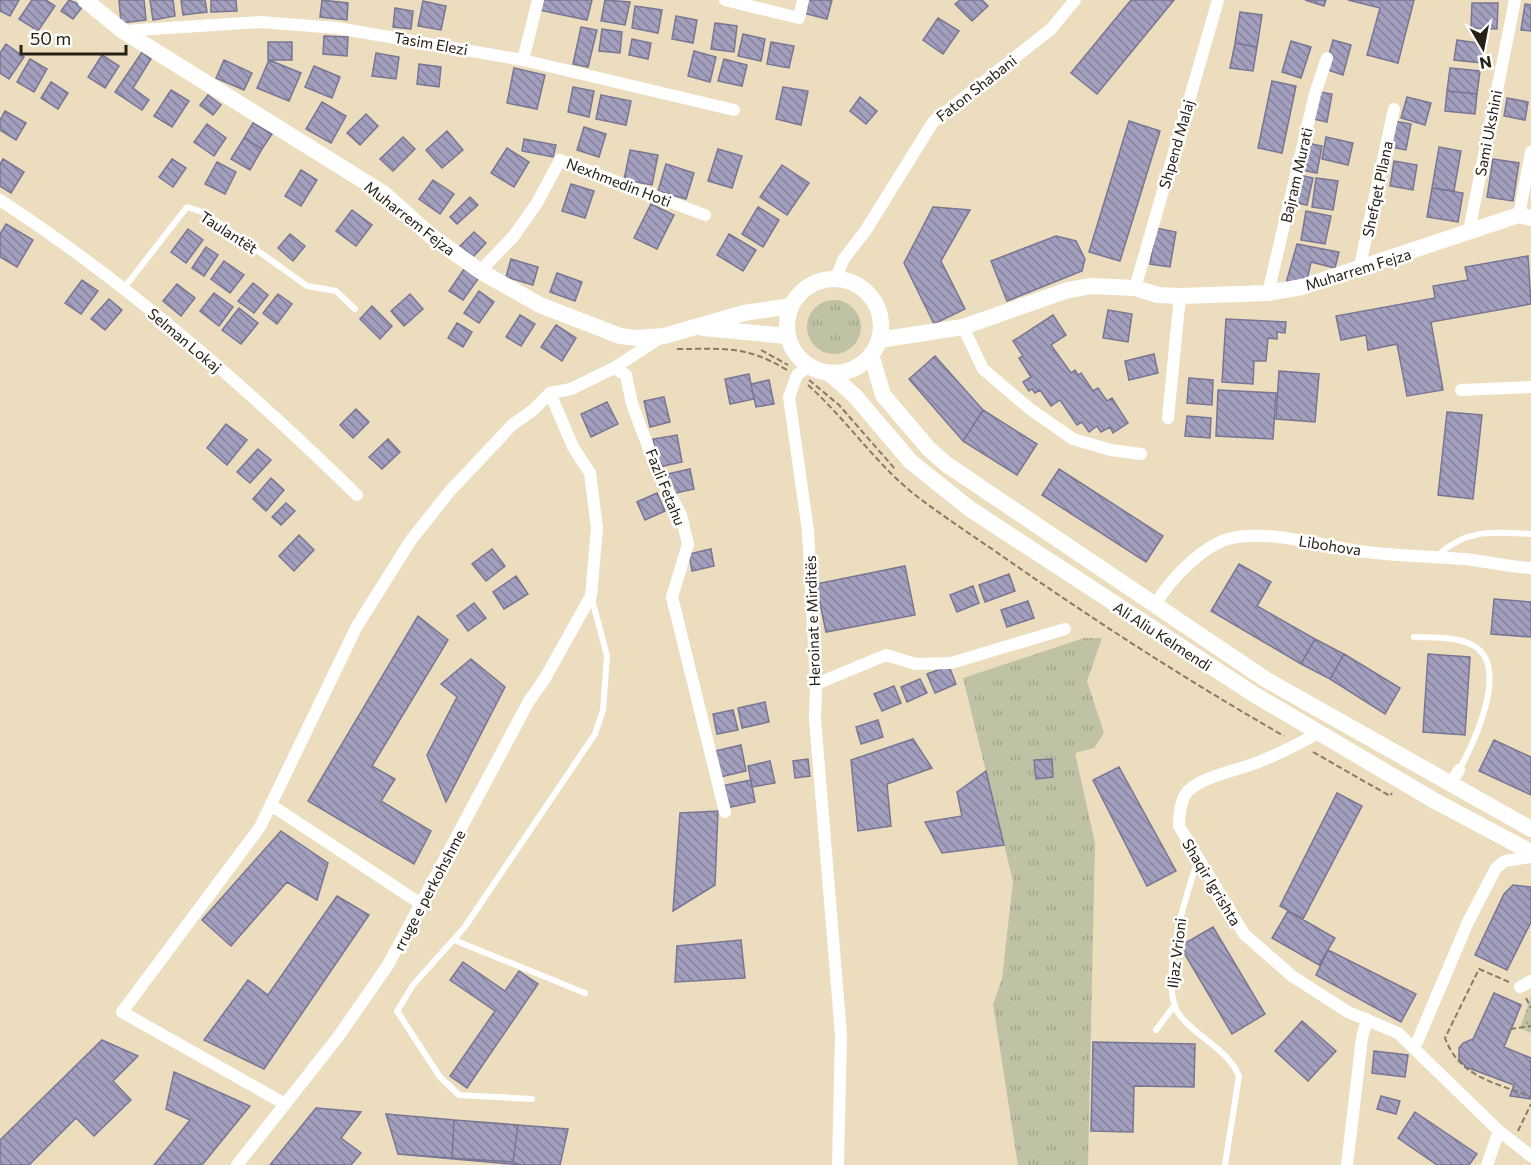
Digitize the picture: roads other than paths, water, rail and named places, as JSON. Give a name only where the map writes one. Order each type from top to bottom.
[{"type":"street","name":"Muharrem Fejza","points":[[85,0],[123,31],[383,193],[431,236],[480,271],[540,305],[620,336],[664,336],[744,313],[791,306]]},
{"type":"street","points":[[523,60],[538,0]]},
{"type":"street","points":[[724,0],[799,18],[803,0]]},
{"type":"street","name":"Faton Shabani","points":[[836,279],[843,260],[866,230],[933,122],[1051,29],[1075,0]]},
{"type":"street","name":"Shpend Malaj","points":[[1134,288],[1218,0]]},
{"type":"street","name":"Sami Ukshini","points":[[1469,231],[1515,0]]},
{"type":"street","name":"Tasim Elezi","points":[[123,31],[261,22],[374,33],[523,60],[734,110]]},
{"type":"street","name":"Bajram Murati","points":[[1268,293],[1315,94],[1327,58]]},
{"type":"street","name":"Shefqet Pllana","points":[[1359,270],[1394,109]]},
{"type":"street","points":[[1525,217],[1531,152]]},
{"type":"street","name":"Nexhmedin Hoti","points":[[480,271],[513,237],[537,203],[560,160],[705,215]]},
{"type":"street","name":"Selman Lokaj","points":[[0,200],[58,238],[124,288],[279,419],[357,495]]},
{"type":"street","name":"Muharrem Fejza","points":[[875,347],[963,327],[1068,290],[1091,286],[1134,288],[1158,295],[1180,296],[1268,293],[1302,287],[1359,270],[1469,231],[1525,217]]},
{"type":"street","points":[[836,279],[856,285],[872,299],[880,319],[875,347],[850,370],[829,373],[809,366],[796,355],[788,336],[787,319],[791,306],[807,287],[824,280],[836,279]]},
{"type":"street","points":[[1168,418],[1180,296]]},
{"type":"street","points":[[963,327],[983,369],[1030,409],[1073,439],[1111,450],[1140,454]]},
{"type":"street","name":"Muharrem Fejza","points":[[696,328],[788,336]]},
{"type":"street","points":[[285,1104],[122,1012],[243,853],[271,805],[357,626],[411,540],[467,472],[485,456],[512,425],[533,410],[550,393],[572,389],[614,368],[664,336]]},
{"type":"street","name":"Ali Aliu Kelmendi","points":[[875,347],[882,395],[929,449],[1265,679],[1531,829]]},
{"type":"street","name":"Heroinat e Mirditës","points":[[809,366],[797,375],[789,397],[808,531],[816,684],[815,719],[841,1035],[838,1165]]},
{"type":"street","name":"Fazli Fetahu","points":[[614,368],[626,375],[632,404],[657,470],[683,525],[688,544],[672,597],[725,812]]},
{"type":"street","name":"Ali Aliu Kelmendi","points":[[829,373],[855,396],[911,462],[970,509],[1138,621],[1319,732],[1435,801],[1531,852]]},
{"type":"street","points":[[1461,390],[1531,387]]},
{"type":"street","name":"rruge e perkohshme","points":[[237,1165],[338,1037],[388,965],[529,701],[544,680],[591,596],[597,528],[590,473],[573,447],[550,393]]},
{"type":"street","name":"Libohova","points":[[1155,605],[1166,587],[1187,564],[1227,539],[1266,537],[1298,539],[1361,551],[1531,568]]},
{"type":"street","points":[[816,684],[886,655],[916,664],[951,663],[1065,629]]},
{"type":"street","name":"Shaqir Igrishta","points":[[1319,732],[1300,744],[1206,780],[1186,793],[1179,812],[1179,826],[1244,934],[1292,975],[1348,1012],[1398,1033],[1499,1131],[1531,1156]]},
{"type":"street","points":[[1450,785],[1460,770]]},
{"type":"street","points":[[271,805],[421,904]]},
{"type":"street","points":[[1415,1047],[1468,922],[1496,868],[1505,861],[1531,857]]},
{"type":"street","points":[[1347,1165],[1362,1038],[1367,1019]]},
{"type":"street","points":[[1487,1165],[1499,1131]]},
{"type":"lane","name":"Taulantët","points":[[124,288],[187,207],[205,213],[307,285],[336,291],[356,309]]},
{"type":"lane","points":[[1435,557],[1452,542],[1484,532],[1531,534]]},
{"type":"lane","name":"rruge e perkohshme","points":[[532,1099],[459,1095],[440,1077],[397,1011],[413,985],[454,940],[595,734],[603,710],[607,656],[591,596]]},
{"type":"lane","points":[[1414,637],[1462,641],[1476,647],[1487,661],[1490,682],[1484,711],[1460,770]]},
{"type":"lane","name":"Iljaz Vrioni","points":[[1198,859],[1179,922],[1170,992],[1174,1006],[1182,1019],[1228,1058],[1239,1077],[1225,1165]]},
{"type":"lane","points":[[454,940],[585,993]]},
{"type":"lane","points":[[1156,1030],[1174,1006]]}]
